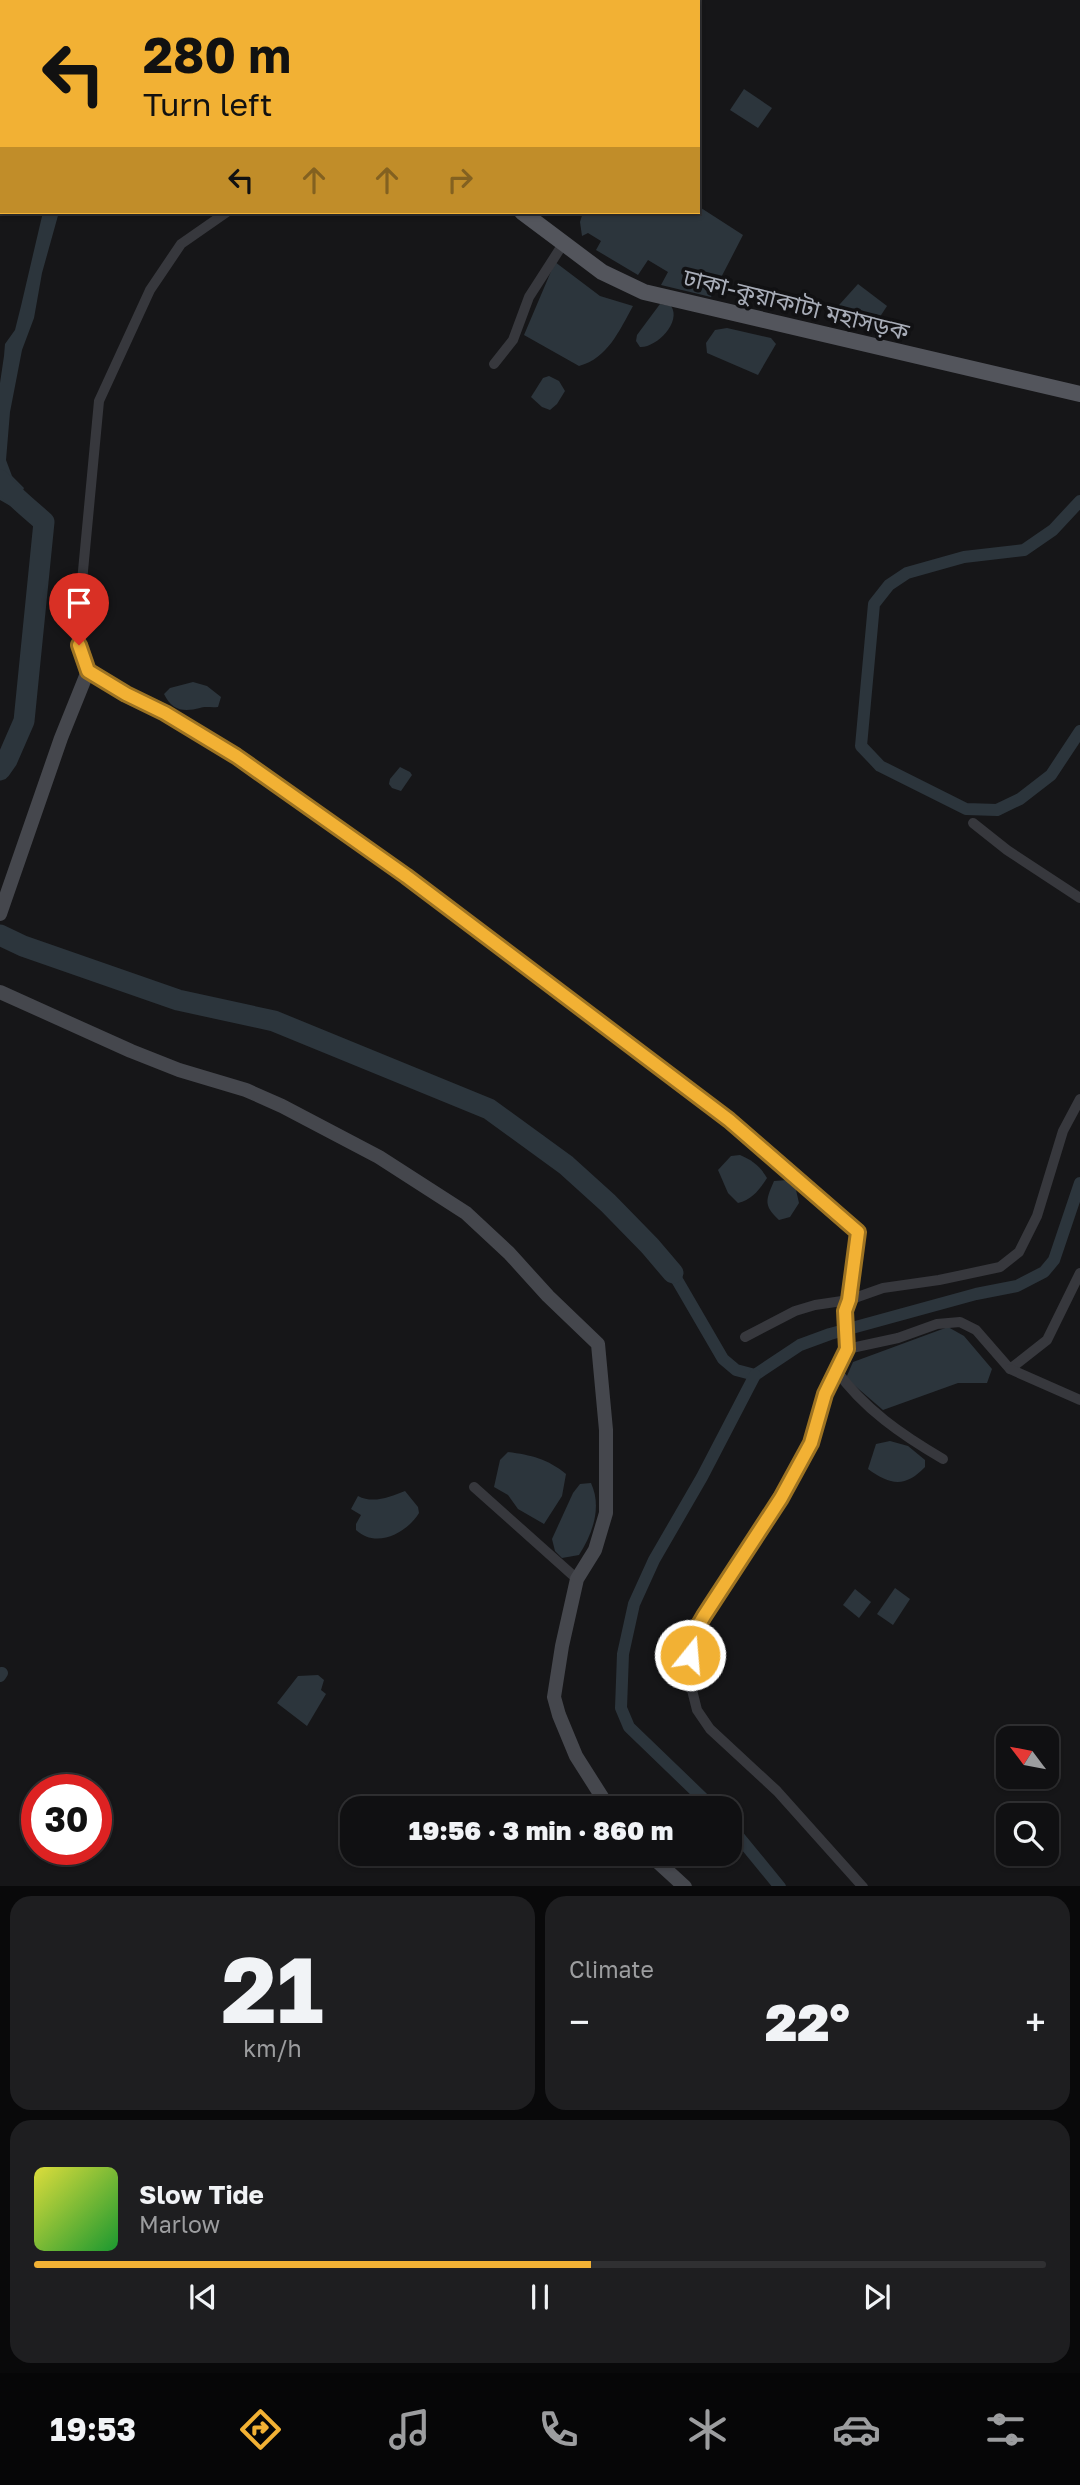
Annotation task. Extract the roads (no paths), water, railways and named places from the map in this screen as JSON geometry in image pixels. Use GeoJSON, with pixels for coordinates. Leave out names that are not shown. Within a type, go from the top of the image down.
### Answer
{"type":"FeatureCollection","features":[{"type":"Feature","properties":{"kind":"main road","name":"ঢাকা-কুয়াকাটা মহাসড়ক"},"geometry":{"type":"LineString","coordinates":[[525,214],[602,272],[644,292],[1080,394]]}},
{"type":"Feature","properties":{"kind":"street"},"geometry":{"type":"LineString","coordinates":[[225,214],[181,244],[150,290],[99,401],[78,624],[79,645],[88,671],[177,720],[293,795],[344,835],[406,876],[729,1120],[858,1232],[849,1300],[845,1311],[847,1349],[825,1394],[811,1443],[781,1498],[693,1635],[690,1655],[691,1686],[697,1710],[710,1729],[776,1791],[863,1886]]}},
{"type":"Feature","properties":{"kind":"street"},"geometry":{"type":"LineString","coordinates":[[494,364],[513,340],[529,297],[563,244]]}},
{"type":"Feature","properties":{"kind":"street"},"geometry":{"type":"LineString","coordinates":[[3,909],[61,738],[88,671]]}},
{"type":"Feature","properties":{"kind":"street"},"geometry":{"type":"LineString","coordinates":[[972,823],[1007,850],[1080,898]]}},
{"type":"Feature","properties":{"kind":"street"},"geometry":{"type":"LineString","coordinates":[[0,992],[131,1051],[179,1070],[246,1090],[379,1157],[466,1213],[509,1252],[548,1296],[598,1344],[606,1430],[606,1513],[595,1550],[577,1579],[554,1697],[576,1756],[601,1796]]}},
{"type":"Feature","properties":{"kind":"street"},"geometry":{"type":"LineString","coordinates":[[745,1337],[795,1311],[815,1305],[849,1300],[883,1288],[1000,1267],[1019,1252],[1037,1216],[1063,1131],[1080,1099]]}},
{"type":"Feature","properties":{"kind":"street"},"geometry":{"type":"LineString","coordinates":[[1010,1368],[1047,1340],[1080,1273]]}},
{"type":"Feature","properties":{"kind":"street"},"geometry":{"type":"LineString","coordinates":[[847,1349],[898,1339],[937,1324],[960,1322],[976,1330],[1010,1368],[1080,1400]]}},
{"type":"Feature","properties":{"kind":"street"},"geometry":{"type":"LineString","coordinates":[[836,1370],[849,1389],[881,1417],[904,1436],[943,1459]]}},
{"type":"Feature","properties":{"kind":"street"},"geometry":{"type":"LineString","coordinates":[[474,1487],[577,1579]]}},
{"type":"Feature","properties":{"kind":"street"},"geometry":{"type":"LineString","coordinates":[[663,1866],[685,1886]]}},
{"type":"Feature","properties":{"kind":"waterway"},"geometry":{"type":"LineString","coordinates":[[0,480],[44,522],[24,721],[0,770]]}},
{"type":"Feature","properties":{"kind":"waterway"},"geometry":{"type":"LineString","coordinates":[[1080,501],[1053,530],[1024,550],[964,557],[907,573],[889,585],[874,604],[861,746],[880,766],[966,809],[997,810],[1020,799],[1051,775],[1080,731]]}},
{"type":"Feature","properties":{"kind":"waterway"},"geometry":{"type":"LineString","coordinates":[[0,935],[23,946],[178,1000],[274,1021],[489,1109],[566,1165],[608,1203],[673,1273]]}},
{"type":"Feature","properties":{"kind":"waterway"},"geometry":{"type":"LineString","coordinates":[[673,1273],[723,1359],[736,1370],[755,1375],[800,1345],[830,1334],[976,1294],[1017,1286],[1044,1272],[1054,1260],[1080,1183]]}},
{"type":"Feature","properties":{"kind":"waterway"},"geometry":{"type":"LineString","coordinates":[[701,1796],[629,1727],[621,1708],[623,1654],[634,1604],[654,1560],[702,1477],[755,1375]]}},
{"type":"Feature","properties":{"kind":"waterway"},"geometry":{"type":"LineString","coordinates":[[742,1841],[779,1886]]}}]}
